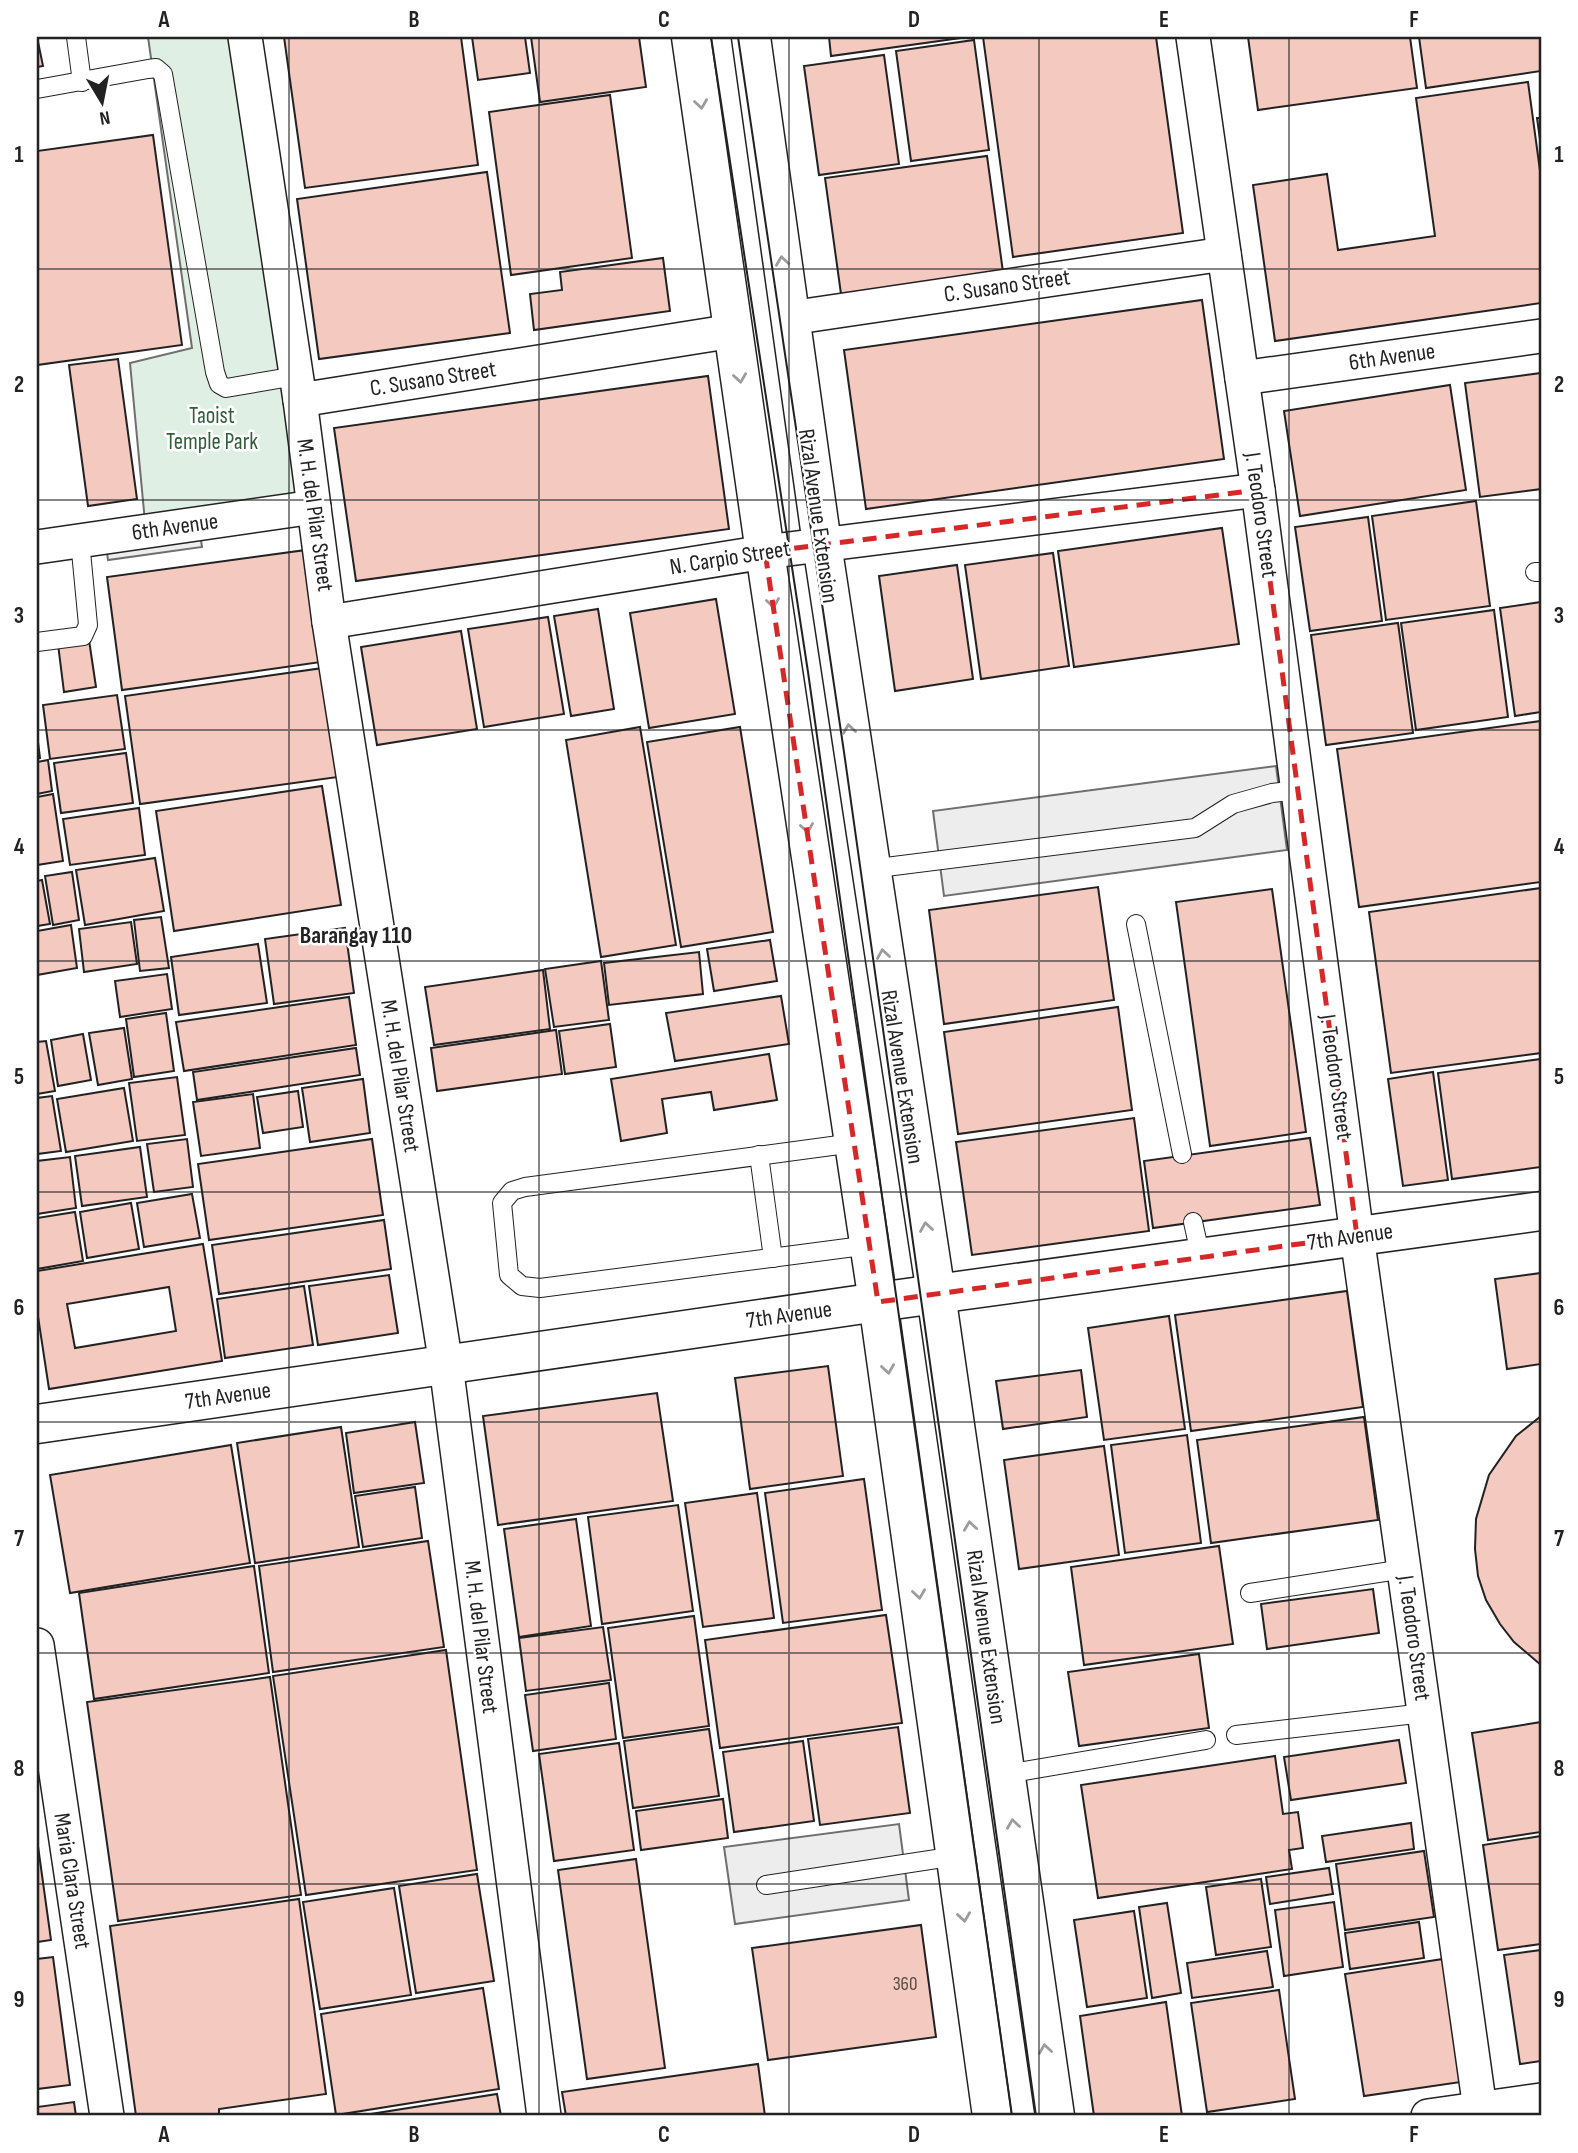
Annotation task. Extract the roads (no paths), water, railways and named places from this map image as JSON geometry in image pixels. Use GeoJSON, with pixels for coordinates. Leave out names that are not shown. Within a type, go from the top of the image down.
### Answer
{"type":"FeatureCollection","features":[{"type":"Feature","properties":{"kind":"main road"},"geometry":{"type":"LineString","coordinates":[[691,37],[765,552],[870,1245],[992,2116]]}},
{"type":"Feature","properties":{"kind":"main road","name":"Rizal Avenue Extension"},"geometry":{"type":"LineString","coordinates":[[751,37],[822,544],[936,1294],[1055,2116]]}},
{"type":"Feature","properties":{"kind":"main road","name":"7th Avenue"},"geometry":{"type":"LineString","coordinates":[[37,1424],[878,1302],[1541,1211]]}},
{"type":"Feature","properties":{"kind":"street","name":"M. H. del Pilar Street"},"geometry":{"type":"LineString","coordinates":[[246,37],[298,388],[329,622],[446,1365],[544,2116]]}},
{"type":"Feature","properties":{"kind":"street","name":"J. Teodoro Street"},"geometry":{"type":"LineString","coordinates":[[1193,37],[1258,490],[1357,1236],[1480,2113]]}},
{"type":"Feature","properties":{"kind":"street","name":"C. Susano Street"},"geometry":{"type":"LineString","coordinates":[[790,318],[1224,254]]}},
{"type":"Feature","properties":{"kind":"street","name":"C. Susano Street"},"geometry":{"type":"LineString","coordinates":[[298,388],[733,331]]}},
{"type":"Feature","properties":{"kind":"street","name":"6th Avenue"},"geometry":{"type":"LineString","coordinates":[[1242,378],[1541,335]]}},
{"type":"Feature","properties":{"kind":"street","name":"N. Carpio Street"},"geometry":{"type":"LineString","coordinates":[[329,622],[765,552],[1258,490]]}},
{"type":"Feature","properties":{"kind":"street","name":"6th Avenue"},"geometry":{"type":"LineString","coordinates":[[37,547],[314,508]]}},
{"type":"Feature","properties":{"kind":"street","name":"Maria Clara Street"},"geometry":{"type":"LineString","coordinates":[[37,1645],[107,2116]]}},
{"type":"Feature","properties":{"kind":"street"},"geometry":{"type":"LineString","coordinates":[[1428,2116],[1480,2113],[1541,2100]]}},
{"type":"Feature","properties":{"kind":"lane"},"geometry":{"type":"LineString","coordinates":[[76,37],[82,82]]}},
{"type":"Feature","properties":{"kind":"lane"},"geometry":{"type":"LineString","coordinates":[[37,89],[156,68],[163,74],[219,384],[226,388],[298,388]]}},
{"type":"Feature","properties":{"kind":"lane"},"geometry":{"type":"LineString","coordinates":[[37,642],[83,636],[88,625],[80,541]]}},
{"type":"Feature","properties":{"kind":"lane"},"geometry":{"type":"LineString","coordinates":[[870,869],[1195,828],[1233,804],[1272,793],[1298,790]]}},
{"type":"Feature","properties":{"kind":"lane"},"geometry":{"type":"LineString","coordinates":[[1136,924],[1182,1154]]}},
{"type":"Feature","properties":{"kind":"lane"},"geometry":{"type":"LineString","coordinates":[[854,1143],[525,1186],[512,1191],[502,1203],[509,1275],[522,1286],[540,1288],[870,1245]]}},
{"type":"Feature","properties":{"kind":"lane"},"geometry":{"type":"LineString","coordinates":[[759,1155],[773,1258]]}},
{"type":"Feature","properties":{"kind":"lane"},"geometry":{"type":"LineString","coordinates":[[1193,1222],[1201,1258]]}},
{"type":"Feature","properties":{"kind":"lane"},"geometry":{"type":"LineString","coordinates":[[1250,1593],[1404,1569]]}},
{"type":"Feature","properties":{"kind":"lane"},"geometry":{"type":"LineString","coordinates":[[1236,1735],[1424,1713]]}},
{"type":"Feature","properties":{"kind":"lane"},"geometry":{"type":"LineString","coordinates":[[1006,1774],[1206,1740]]}},
{"type":"Feature","properties":{"kind":"lane"},"geometry":{"type":"LineString","coordinates":[[766,1885],[956,1856]]}},
{"type":"Feature","properties":{"kind":"tram line"},"geometry":{"type":"LineString","coordinates":[[711,37],[808,672],[1012,2116]]}},
{"type":"Feature","properties":{"kind":"tram line"},"geometry":{"type":"LineString","coordinates":[[738,37],[844,752],[1036,2116]]}},
{"type":"Feature","properties":{"kind":"district","name":"Barangay 110"},"geometry":{"type":"Point","coordinates":[356,935]}},
{"type":"Feature","properties":{"kind":"park label","name":"Taoist Temple Park"},"geometry":{"type":"Point","coordinates":[212,429]}}]}
